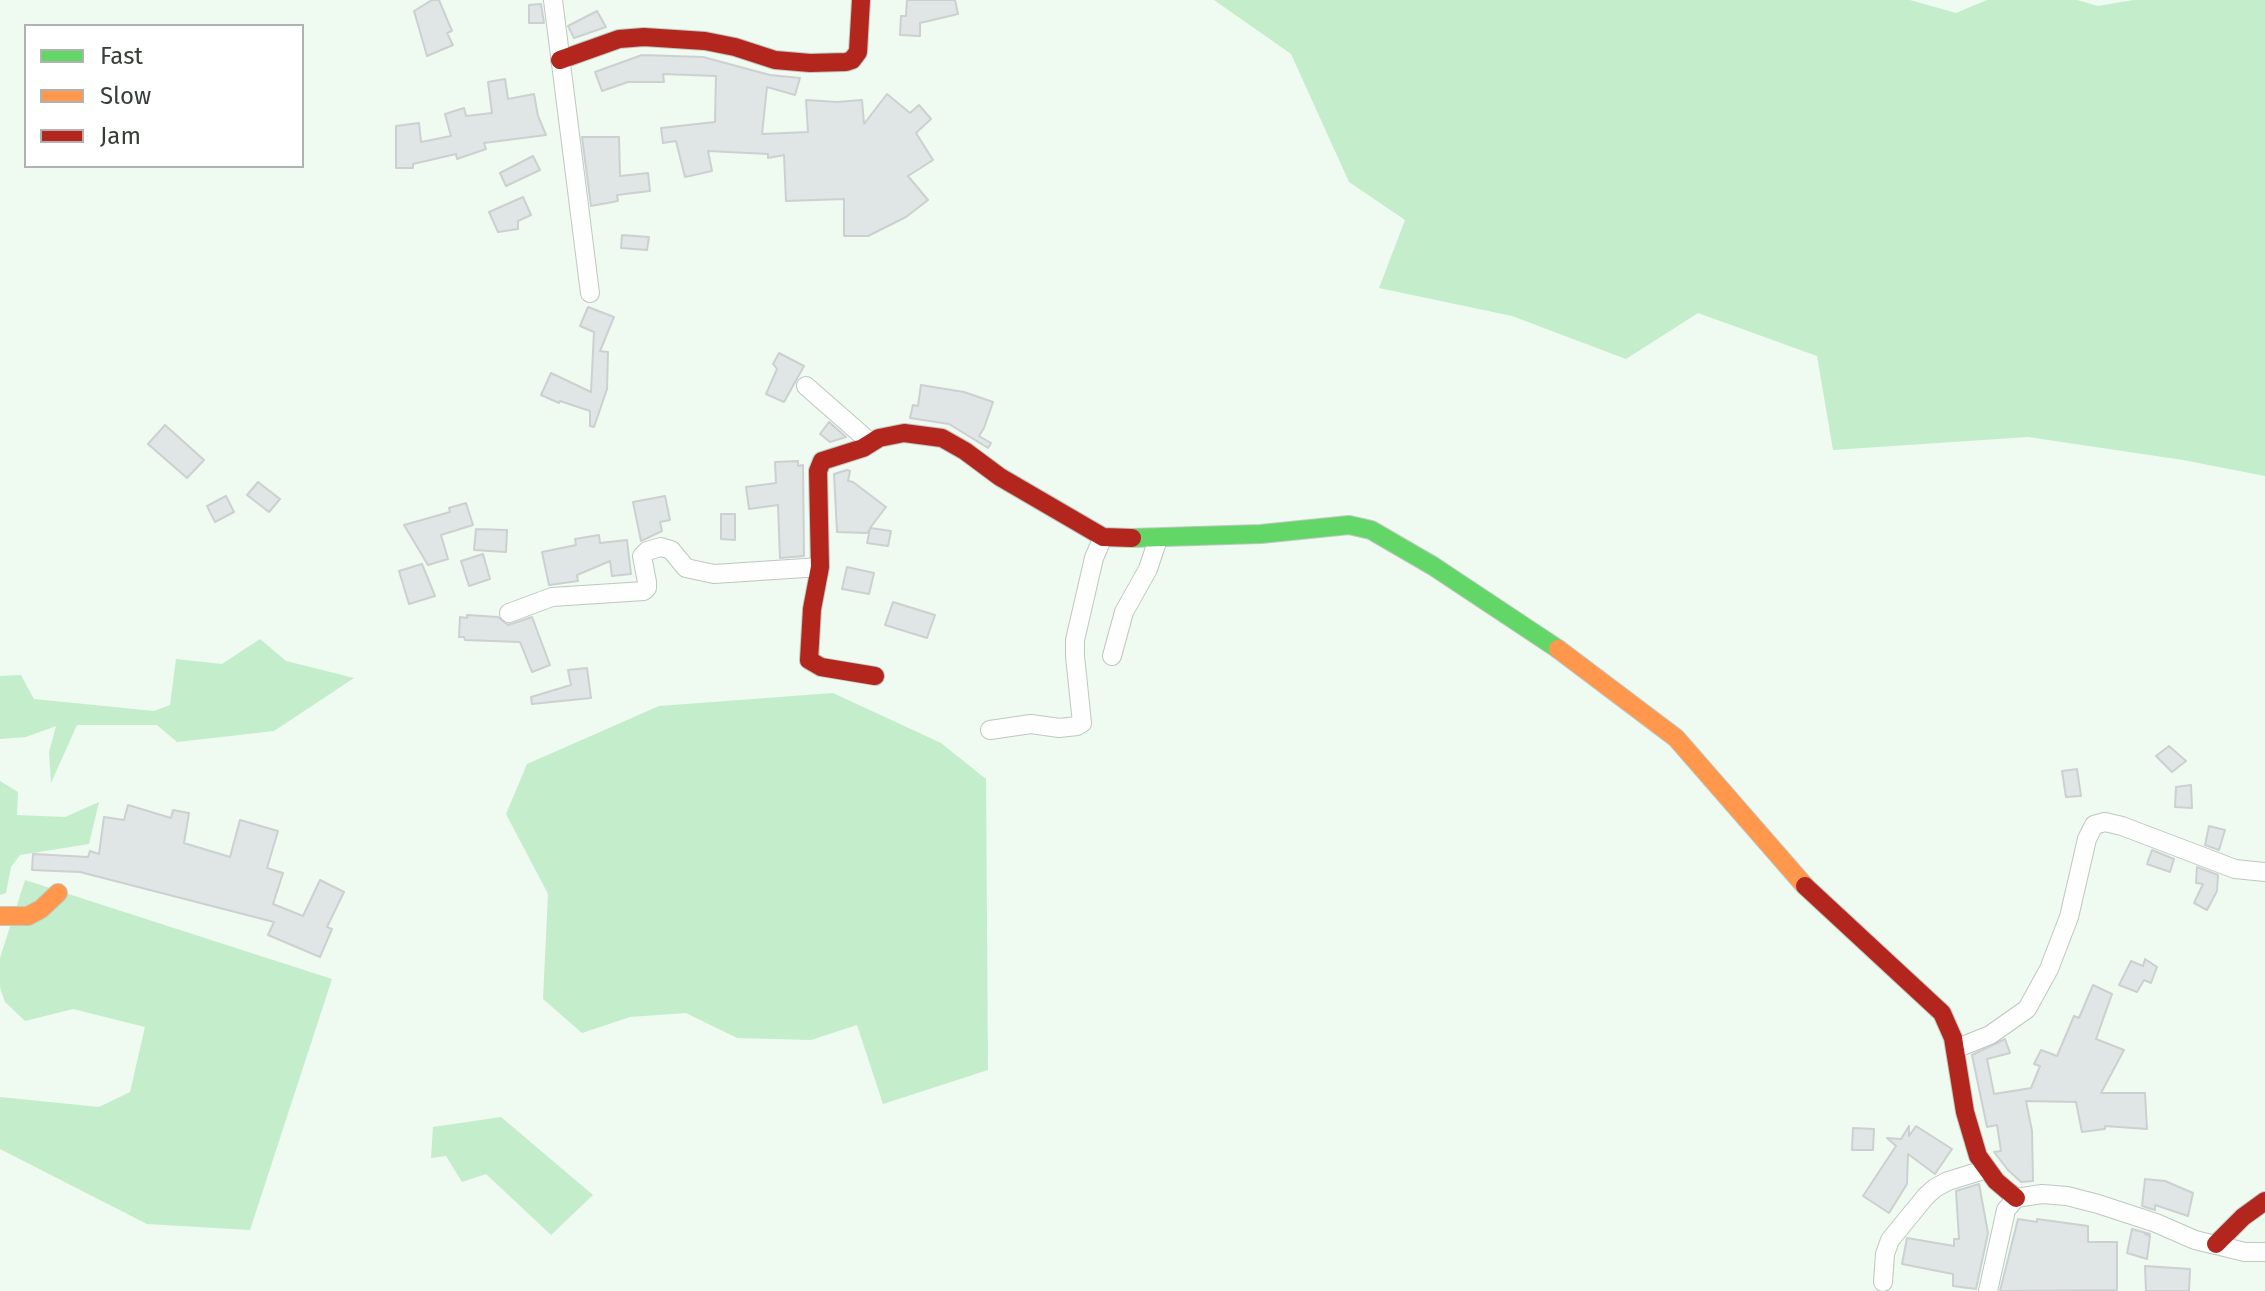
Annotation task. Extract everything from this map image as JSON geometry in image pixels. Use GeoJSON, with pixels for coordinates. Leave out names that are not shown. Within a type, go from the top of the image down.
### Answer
{"type":"FeatureCollection","features":[{"type":"Feature","properties":{"kind":"street"},"geometry":{"type":"LineString","coordinates":[[553,0],[590,293]]}},
{"type":"Feature","properties":{"kind":"street"},"geometry":{"type":"LineString","coordinates":[[560,60],[619,39],[644,37],[705,41],[775,60],[846,62],[858,52],[861,0]]}},
{"type":"Feature","properties":{"kind":"street"},"geometry":{"type":"LineString","coordinates":[[806,386],[871,443]]}},
{"type":"Feature","properties":{"kind":"street"},"geometry":{"type":"LineString","coordinates":[[875,676],[821,667],[809,660],[812,609],[820,567],[818,471],[822,461],[863,448],[879,438],[904,433],[942,438],[1000,477],[1103,537],[1158,539],[1261,534],[1349,525],[1371,530],[1433,566],[1577,661],[1676,738],[1821,904],[1942,1013],[1953,1038],[1965,1112],[1978,1156],[2016,1198]]}},
{"type":"Feature","properties":{"kind":"street"},"geometry":{"type":"LineString","coordinates":[[990,730],[1031,724],[1059,728],[1082,723],[1075,640],[1094,558],[1103,537]]}},
{"type":"Feature","properties":{"kind":"street"},"geometry":{"type":"LineString","coordinates":[[1112,656],[1124,612],[1148,569],[1158,539]]}},
{"type":"Feature","properties":{"kind":"street"},"geometry":{"type":"LineString","coordinates":[[509,613],[552,597],[644,591],[647,582],[642,556],[661,547],[671,550],[686,568],[714,574],[820,567]]}},
{"type":"Feature","properties":{"kind":"street"},"geometry":{"type":"LineString","coordinates":[[1955,1049],[1990,1035],[2027,1009],[2054,956],[2069,917],[2087,839],[2094,825],[2105,822],[2122,826],[2235,869],[2265,872]]}},
{"type":"Feature","properties":{"kind":"street"},"geometry":{"type":"LineString","coordinates":[[0,916],[28,916],[58,893]]}},
{"type":"Feature","properties":{"kind":"street"},"geometry":{"type":"LineString","coordinates":[[1883,1282],[1885,1254],[1890,1240],[1926,1196],[1948,1181],[1987,1169]]}},
{"type":"Feature","properties":{"kind":"street"},"geometry":{"type":"LineString","coordinates":[[1988,1291],[2006,1210],[2016,1198],[2042,1194],[2067,1196],[2098,1204],[2195,1240],[2245,1252],[2265,1252]]}},
{"type":"Feature","properties":{"kind":"street"},"geometry":{"type":"LineString","coordinates":[[2216,1244],[2243,1217],[2265,1201]]}},
{"type":"Feature","properties":{"kind":"green space"},"geometry":{"type":"Polygon","coordinates":[[[1214,0],[1910,0],[1956,13],[1987,0],[2077,0],[2098,6],[2133,0],[2265,0],[2265,476],[2183,460],[2028,437],[1833,450],[1817,356],[1698,313],[1626,359],[1512,316],[1379,288],[1405,220],[1349,182],[1291,54],[1214,0]]]}},
{"type":"Feature","properties":{"kind":"green space"},"geometry":{"type":"Polygon","coordinates":[[[260,639],[286,661],[354,678],[274,731],[177,742],[157,725],[77,725],[51,783],[49,752],[56,726],[26,737],[0,739],[0,676],[21,675],[34,699],[154,711],[170,705],[176,659],[222,664],[260,639]]]}},
{"type":"Feature","properties":{"kind":"green space"},"geometry":{"type":"Polygon","coordinates":[[[833,693],[941,743],[986,779],[988,1070],[883,1104],[857,1025],[811,1040],[737,1038],[686,1013],[630,1017],[582,1033],[543,999],[548,894],[506,814],[527,764],[659,706],[833,693]]]}},
{"type":"Feature","properties":{"kind":"green space"},"geometry":{"type":"Polygon","coordinates":[[[0,781],[18,792],[17,815],[65,817],[99,802],[89,844],[20,855],[11,867],[6,893],[0,895],[0,781]]]}},
{"type":"Feature","properties":{"kind":"green space"},"geometry":{"type":"Polygon","coordinates":[[[25,880],[332,979],[250,1230],[147,1224],[0,1149],[0,1097],[99,1107],[130,1092],[145,1027],[73,1009],[25,1021],[5,1002],[0,987],[0,958],[25,880]]]}},
{"type":"Feature","properties":{"kind":"green space"},"geometry":{"type":"Polygon","coordinates":[[[501,1117],[593,1195],[551,1235],[486,1174],[462,1182],[446,1156],[431,1158],[433,1127],[501,1117]]]}},
{"type":"Feature","properties":{"kind":"building"},"geometry":{"type":"Polygon","coordinates":[[[432,0],[439,0],[452,31],[447,33],[453,45],[427,56],[414,11],[432,0]]]}},
{"type":"Feature","properties":{"kind":"building"},"geometry":{"type":"Polygon","coordinates":[[[907,0],[955,0],[958,14],[920,23],[920,36],[900,35],[901,16],[906,16],[907,0]]]}},
{"type":"Feature","properties":{"kind":"building"},"geometry":{"type":"Polygon","coordinates":[[[541,4],[544,23],[529,23],[529,5],[541,4]]]}},
{"type":"Feature","properties":{"kind":"building"},"geometry":{"type":"Polygon","coordinates":[[[597,11],[606,27],[574,38],[568,26],[597,11]]]}},
{"type":"Feature","properties":{"kind":"building"},"geometry":{"type":"Polygon","coordinates":[[[642,55],[703,57],[770,75],[800,78],[795,95],[767,87],[762,134],[808,132],[806,100],[862,100],[864,124],[887,94],[910,113],[919,105],[931,119],[916,133],[933,160],[908,176],[928,200],[906,217],[868,236],[844,236],[844,199],[786,201],[784,155],[768,158],[768,154],[708,151],[712,171],[685,177],[676,141],[663,143],[661,128],[715,122],[716,76],[663,74],[664,82],[628,82],[602,91],[595,72],[642,55]]]}},
{"type":"Feature","properties":{"kind":"building"},"geometry":{"type":"Polygon","coordinates":[[[505,79],[508,99],[534,94],[546,135],[484,143],[486,149],[457,159],[456,154],[413,164],[413,168],[396,168],[396,126],[419,123],[421,142],[451,136],[445,114],[464,108],[466,116],[492,113],[488,82],[505,79]]]}},
{"type":"Feature","properties":{"kind":"building"},"geometry":{"type":"Polygon","coordinates":[[[582,137],[619,137],[620,176],[648,173],[650,191],[617,195],[618,201],[591,206],[582,137]]]}},
{"type":"Feature","properties":{"kind":"building"},"geometry":{"type":"Polygon","coordinates":[[[533,156],[540,170],[506,186],[500,173],[533,156]]]}},
{"type":"Feature","properties":{"kind":"building"},"geometry":{"type":"Polygon","coordinates":[[[523,197],[531,215],[518,221],[518,229],[498,232],[489,212],[523,197]]]}},
{"type":"Feature","properties":{"kind":"building"},"geometry":{"type":"Polygon","coordinates":[[[622,235],[649,237],[647,250],[621,248],[622,235]]]}},
{"type":"Feature","properties":{"kind":"building"},"geometry":{"type":"Polygon","coordinates":[[[588,307],[614,317],[600,351],[608,352],[607,389],[594,427],[590,426],[590,411],[541,395],[551,373],[591,392],[594,332],[580,326],[588,307]]]}},
{"type":"Feature","properties":{"kind":"building"},"geometry":{"type":"Polygon","coordinates":[[[779,353],[804,366],[784,402],[766,394],[777,369],[773,364],[779,353]]]}},
{"type":"Feature","properties":{"kind":"building"},"geometry":{"type":"Polygon","coordinates":[[[921,385],[964,392],[993,402],[979,436],[991,443],[988,448],[949,424],[910,418],[913,405],[918,406],[921,385]]]}},
{"type":"Feature","properties":{"kind":"building"},"geometry":{"type":"Polygon","coordinates":[[[829,422],[846,437],[830,442],[820,434],[829,422]]]}},
{"type":"Feature","properties":{"kind":"building"},"geometry":{"type":"Polygon","coordinates":[[[165,425],[204,460],[187,478],[148,444],[165,425]]]}},
{"type":"Feature","properties":{"kind":"building"},"geometry":{"type":"Polygon","coordinates":[[[798,461],[798,466],[803,465],[804,556],[780,558],[778,505],[749,509],[746,487],[776,483],[775,462],[798,461]]]}},
{"type":"Feature","properties":{"kind":"building"},"geometry":{"type":"Polygon","coordinates":[[[850,471],[848,481],[886,507],[870,528],[891,531],[888,546],[867,543],[870,529],[867,533],[837,532],[834,474],[850,471]]]}},
{"type":"Feature","properties":{"kind":"building"},"geometry":{"type":"Polygon","coordinates":[[[258,482],[280,499],[269,512],[247,495],[258,482]]]}},
{"type":"Feature","properties":{"kind":"building"},"geometry":{"type":"Polygon","coordinates":[[[226,496],[234,512],[215,522],[207,506],[226,496]]]}},
{"type":"Feature","properties":{"kind":"building"},"geometry":{"type":"Polygon","coordinates":[[[665,496],[670,520],[660,522],[662,531],[641,541],[633,502],[665,496]]]}},
{"type":"Feature","properties":{"kind":"building"},"geometry":{"type":"Polygon","coordinates":[[[466,503],[473,525],[441,535],[448,559],[428,565],[404,525],[450,512],[449,508],[466,503]]]}},
{"type":"Feature","properties":{"kind":"building"},"geometry":{"type":"Polygon","coordinates":[[[721,514],[735,514],[735,540],[721,539],[721,514]]]}},
{"type":"Feature","properties":{"kind":"building"},"geometry":{"type":"Polygon","coordinates":[[[476,529],[507,530],[506,552],[474,550],[476,529]]]}},
{"type":"Feature","properties":{"kind":"building"},"geometry":{"type":"Polygon","coordinates":[[[599,535],[600,543],[627,540],[631,574],[612,576],[610,561],[577,575],[578,581],[549,585],[542,552],[576,545],[575,539],[599,535]]]}},
{"type":"Feature","properties":{"kind":"building"},"geometry":{"type":"Polygon","coordinates":[[[483,554],[490,579],[469,586],[461,561],[483,554]]]}},
{"type":"Feature","properties":{"kind":"building"},"geometry":{"type":"Polygon","coordinates":[[[422,564],[435,596],[409,604],[399,571],[422,564]]]}},
{"type":"Feature","properties":{"kind":"building"},"geometry":{"type":"Polygon","coordinates":[[[847,567],[874,573],[869,594],[842,589],[847,567]]]}},
{"type":"Feature","properties":{"kind":"building"},"geometry":{"type":"Polygon","coordinates":[[[893,602],[935,615],[927,638],[885,625],[893,602]]]}},
{"type":"Feature","properties":{"kind":"building"},"geometry":{"type":"Polygon","coordinates":[[[467,615],[498,617],[508,625],[532,617],[550,665],[532,672],[520,642],[465,640],[459,637],[460,617],[467,618],[467,615]]]}},
{"type":"Feature","properties":{"kind":"building"},"geometry":{"type":"Polygon","coordinates":[[[587,668],[591,698],[532,704],[531,697],[571,685],[568,670],[587,668]]]}},
{"type":"Feature","properties":{"kind":"building"},"geometry":{"type":"Polygon","coordinates":[[[2169,746],[2186,761],[2172,772],[2156,756],[2169,746]]]}},
{"type":"Feature","properties":{"kind":"building"},"geometry":{"type":"Polygon","coordinates":[[[2077,769],[2081,796],[2066,797],[2062,771],[2077,769]]]}},
{"type":"Feature","properties":{"kind":"building"},"geometry":{"type":"Polygon","coordinates":[[[2191,785],[2192,808],[2175,807],[2176,787],[2191,785]]]}},
{"type":"Feature","properties":{"kind":"building"},"geometry":{"type":"Polygon","coordinates":[[[128,805],[171,818],[173,810],[189,813],[184,843],[230,857],[240,820],[278,831],[267,868],[283,873],[273,904],[303,916],[320,880],[344,892],[327,927],[332,929],[320,957],[268,935],[274,922],[80,872],[32,870],[33,854],[88,857],[90,851],[99,854],[104,817],[124,820],[128,805]]]}},
{"type":"Feature","properties":{"kind":"building"},"geometry":{"type":"Polygon","coordinates":[[[2209,826],[2225,830],[2219,850],[2205,845],[2209,826]]]}},
{"type":"Feature","properties":{"kind":"building"},"geometry":{"type":"Polygon","coordinates":[[[2152,850],[2174,859],[2170,872],[2147,864],[2152,850]]]}},
{"type":"Feature","properties":{"kind":"building"},"geometry":{"type":"Polygon","coordinates":[[[2197,867],[2218,875],[2217,891],[2207,910],[2194,903],[2203,884],[2196,883],[2197,867]]]}},
{"type":"Feature","properties":{"kind":"building"},"geometry":{"type":"Polygon","coordinates":[[[2145,959],[2157,967],[2151,983],[2144,980],[2137,992],[2119,985],[2131,961],[2143,966],[2145,959]]]}},
{"type":"Feature","properties":{"kind":"building"},"geometry":{"type":"Polygon","coordinates":[[[2093,985],[2112,994],[2096,1039],[2124,1050],[2101,1093],[2145,1093],[2147,1129],[2105,1126],[2105,1129],[2082,1132],[2076,1102],[2026,1101],[2032,1131],[2033,1181],[2021,1182],[1994,1152],[2001,1151],[1997,1125],[1987,1127],[1972,1055],[2005,1039],[2010,1053],[1987,1059],[1994,1094],[2031,1088],[2040,1066],[2034,1064],[2041,1050],[2057,1056],[2074,1016],[2079,1018],[2093,985]]]}},
{"type":"Feature","properties":{"kind":"building"},"geometry":{"type":"Polygon","coordinates":[[[1909,1126],[1909,1136],[1916,1126],[1952,1149],[1935,1174],[1908,1154],[1907,1184],[1889,1213],[1863,1196],[1896,1146],[1887,1138],[1901,1139],[1909,1126]]]}},
{"type":"Feature","properties":{"kind":"building"},"geometry":{"type":"Polygon","coordinates":[[[1853,1128],[1874,1129],[1873,1150],[1852,1150],[1853,1128]]]}},
{"type":"Feature","properties":{"kind":"building"},"geometry":{"type":"Polygon","coordinates":[[[2145,1179],[2165,1181],[2193,1193],[2188,1216],[2155,1205],[2155,1210],[2142,1206],[2145,1179]]]}},
{"type":"Feature","properties":{"kind":"building"},"geometry":{"type":"Polygon","coordinates":[[[1979,1184],[1988,1233],[1976,1289],[1953,1286],[1953,1274],[1902,1264],[1907,1238],[1954,1246],[1954,1239],[1959,1239],[1956,1191],[1979,1184]]]}},
{"type":"Feature","properties":{"kind":"building"},"geometry":{"type":"Polygon","coordinates":[[[2018,1219],[2088,1226],[2088,1242],[2117,1242],[2117,1290],[2000,1291],[2018,1219]]]}},
{"type":"Feature","properties":{"kind":"building"},"geometry":{"type":"Polygon","coordinates":[[[2132,1229],[2150,1234],[2145,1234],[2150,1236],[2147,1259],[2127,1253],[2132,1229]]]}},
{"type":"Feature","properties":{"kind":"building"},"geometry":{"type":"Polygon","coordinates":[[[2145,1266],[2190,1269],[2189,1291],[2146,1291],[2145,1266]]]}},
{"type":"Feature","properties":{"kind":"traffic: fast"},"geometry":{"type":"LineString","coordinates":[[1132,538],[1261,534],[1349,525],[1371,530],[1433,566],[1558,649]]}},
{"type":"Feature","properties":{"kind":"traffic: slow"},"geometry":{"type":"LineString","coordinates":[[1558,649],[1676,738],[1805,886]]}},
{"type":"Feature","properties":{"kind":"traffic: slow"},"geometry":{"type":"LineString","coordinates":[[0,916],[28,916],[58,893]]}},
{"type":"Feature","properties":{"kind":"traffic: jam"},"geometry":{"type":"LineString","coordinates":[[560,60],[619,39],[644,37],[705,41],[775,60],[846,62],[858,52],[861,0]]}},
{"type":"Feature","properties":{"kind":"traffic: jam"},"geometry":{"type":"LineString","coordinates":[[875,676],[821,667],[809,660],[812,609],[820,567],[818,471],[822,461],[863,448],[879,438],[904,433],[942,438],[1000,477],[1103,537],[1132,538]]}},
{"type":"Feature","properties":{"kind":"traffic: jam"},"geometry":{"type":"LineString","coordinates":[[1805,886],[1942,1013],[1953,1038],[1965,1112],[1978,1156],[1996,1181],[2016,1198]]}},
{"type":"Feature","properties":{"kind":"traffic: jam"},"geometry":{"type":"LineString","coordinates":[[2216,1244],[2243,1217],[2265,1201]]}}]}
